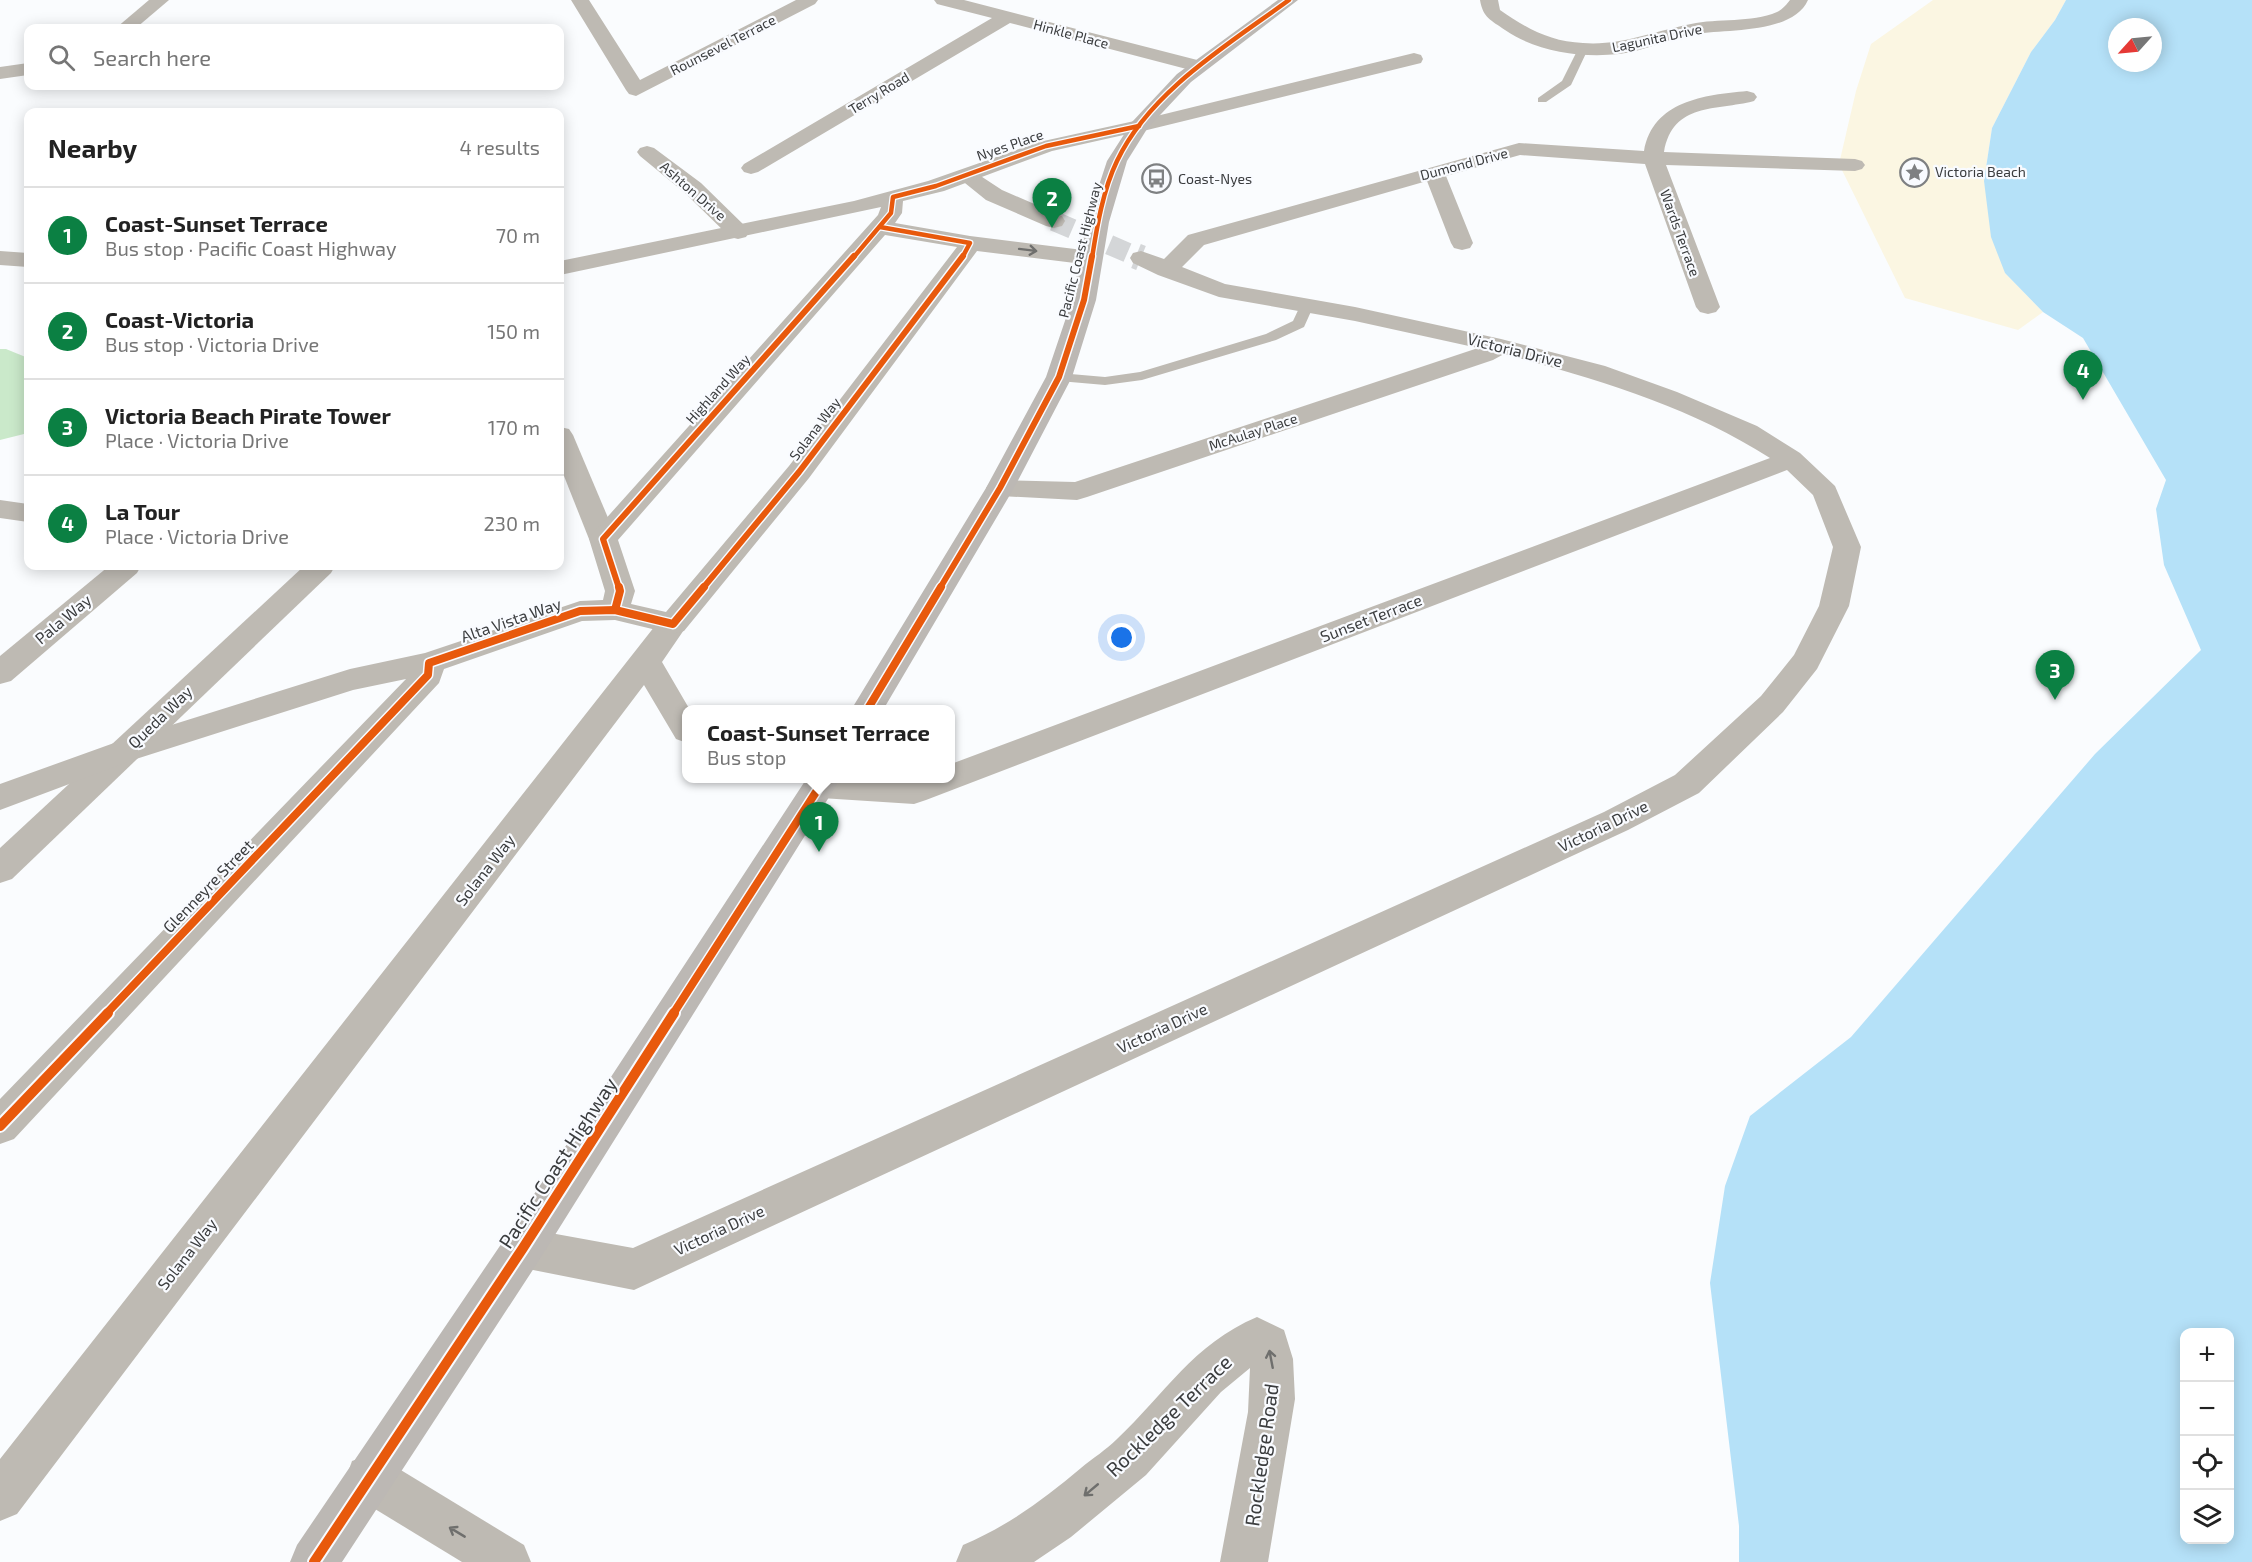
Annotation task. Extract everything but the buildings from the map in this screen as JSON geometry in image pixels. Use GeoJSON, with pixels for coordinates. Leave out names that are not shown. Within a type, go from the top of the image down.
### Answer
{"type":"FeatureCollection","features":[{"type":"Feature","properties":{"kind":"highway","name":"Pacific Coast Highway"},"geometry":{"type":"LineString","coordinates":[[870,705],[1000,488],[1059,377],[1084,300],[1107,190],[1117,161],[1139,126],[1198,66],[1289,0]]}},
{"type":"Feature","properties":{"kind":"highway","name":"Pacific Coast Highway"},"geometry":{"type":"LineString","coordinates":[[314,1562],[523,1248],[822,783]]}},
{"type":"Feature","properties":{"kind":"street"},"geometry":{"type":"LineString","coordinates":[[130,24],[160,0]]}},
{"type":"Feature","properties":{"kind":"street","name":"Rounsevel Terrace"},"geometry":{"type":"LineString","coordinates":[[582,1],[636,90],[809,0]]}},
{"type":"Feature","properties":{"kind":"street","name":"Hinkle Place"},"geometry":{"type":"LineString","coordinates":[[943,0],[1010,13],[1198,66]]}},
{"type":"Feature","properties":{"kind":"street","name":"Lagunita Drive"},"geometry":{"type":"LineString","coordinates":[[1489,0],[1491,12],[1520,32],[1548,44],[1583,49],[1620,48],[1692,29],[1758,22],[1785,16],[1799,0]]}},
{"type":"Feature","properties":{"kind":"street","name":"Terry Road"},"geometry":{"type":"LineString","coordinates":[[751,168],[1010,13]]}},
{"type":"Feature","properties":{"kind":"street","name":"Nyes Place"},"geometry":{"type":"LineString","coordinates":[[564,267],[738,232],[893,197],[966,175],[1046,146],[1139,126],[1414,59]]}},
{"type":"Feature","properties":{"kind":"street"},"geometry":{"type":"LineString","coordinates":[[0,73],[24,70]]}},
{"type":"Feature","properties":{"kind":"street"},"geometry":{"type":"LineString","coordinates":[[1653,158],[1654,144],[1663,126],[1673,116],[1698,104],[1747,97]]}},
{"type":"Feature","properties":{"kind":"street","name":"Dumond Drive"},"geometry":{"type":"LineString","coordinates":[[1153,264],[1196,240],[1519,149],[1653,158],[1855,165]]}},
{"type":"Feature","properties":{"kind":"street","name":"Ashton Drive"},"geometry":{"type":"LineString","coordinates":[[647,152],[693,188],[738,232]]}},
{"type":"Feature","properties":{"kind":"street","name":"Wards Terrace"},"geometry":{"type":"LineString","coordinates":[[1653,158],[1707,308]]}},
{"type":"Feature","properties":{"kind":"street"},"geometry":{"type":"LineString","coordinates":[[1434,172],[1462,243]]}},
{"type":"Feature","properties":{"kind":"street"},"geometry":{"type":"LineString","coordinates":[[966,175],[994,195],[1054,221]]}},
{"type":"Feature","properties":{"kind":"street","name":"Highland Way"},"geometry":{"type":"LineString","coordinates":[[603,539],[880,227],[891,213],[893,197]]}},
{"type":"Feature","properties":{"kind":"street"},"geometry":{"type":"LineString","coordinates":[[880,227],[970,243],[1091,258]]}},
{"type":"Feature","properties":{"kind":"street","name":"Solana Way"},"geometry":{"type":"LineString","coordinates":[[0,1497],[646,662],[673,624],[799,472],[964,255],[970,243]]}},
{"type":"Feature","properties":{"kind":"street"},"geometry":{"type":"LineString","coordinates":[[0,258],[24,260]]}},
{"type":"Feature","properties":{"kind":"street","name":"Victoria Drive"},"geometry":{"type":"LineString","coordinates":[[523,1248],[634,1269],[1595,831],[1687,784],[1772,704],[1806,661],[1834,606],[1847,547],[1825,492],[1791,459],[1748,432],[1668,397],[1596,371],[1501,345],[1355,314],[1306,308],[1219,290],[1153,264]]}},
{"type":"Feature","properties":{"kind":"street","name":"McAulay Place"},"geometry":{"type":"LineString","coordinates":[[1000,488],[1077,491],[1484,356],[1501,345]]}},
{"type":"Feature","properties":{"kind":"street"},"geometry":{"type":"LineString","coordinates":[[564,452],[603,539],[620,591],[615,610]]}},
{"type":"Feature","properties":{"kind":"street","name":"Sunset Terrace"},"geometry":{"type":"LineString","coordinates":[[955,775],[1791,459]]}},
{"type":"Feature","properties":{"kind":"street"},"geometry":{"type":"LineString","coordinates":[[0,509],[24,512]]}},
{"type":"Feature","properties":{"kind":"street","name":"Pala Way"},"geometry":{"type":"LineString","coordinates":[[0,673],[122,570]]}},
{"type":"Feature","properties":{"kind":"street","name":"Queda Way"},"geometry":{"type":"LineString","coordinates":[[0,869],[317,570]]}},
{"type":"Feature","properties":{"kind":"street","name":"Alta Vista Way"},"geometry":{"type":"LineString","coordinates":[[0,797],[125,751],[350,680],[429,663],[580,610],[615,610],[673,624]]}},
{"type":"Feature","properties":{"kind":"street"},"geometry":{"type":"LineString","coordinates":[[646,662],[682,723]]}},
{"type":"Feature","properties":{"kind":"street","name":"Glenneyre Street"},"geometry":{"type":"LineString","coordinates":[[0,1126],[428,675],[429,663]]}},
{"type":"Feature","properties":{"kind":"street"},"geometry":{"type":"LineString","coordinates":[[833,783],[914,791],[934,783]]}},
{"type":"Feature","properties":{"kind":"street","name":"Rockledge Road"},"geometry":{"type":"LineString","coordinates":[[1238,1348],[1257,1339],[1268,1346],[1273,1360],[1274,1387],[1244,1562]]}},
{"type":"Feature","properties":{"kind":"street","name":"Rockledge Terrace"},"geometry":{"type":"LineString","coordinates":[[980,1562],[1001,1555],[1057,1519],[1134,1455],[1185,1395],[1238,1348]]}},
{"type":"Feature","properties":{"kind":"street"},"geometry":{"type":"LineString","coordinates":[[369,1478],[507,1562]]}},
{"type":"Feature","properties":{"kind":"lane"},"geometry":{"type":"LineString","coordinates":[[1542,100],[1567,83],[1583,49]]}},
{"type":"Feature","properties":{"kind":"lane"},"geometry":{"type":"LineString","coordinates":[[1059,377],[1105,381],[1142,376],[1271,337],[1299,324],[1306,308]]}},
{"type":"Feature","properties":{"kind":"green space"},"geometry":{"type":"Polygon","coordinates":[[[0,349],[6,349],[24,356],[24,434],[0,440],[0,349]]]}},
{"type":"Feature","properties":{"kind":"sand","name":"Victoria Beach"},"geometry":{"type":"Polygon","coordinates":[[[1933,0],[2066,0],[2055,20],[2031,52],[1992,128],[1984,181],[2005,273],[2043,312],[2018,330],[1905,298],[1839,164],[1856,91],[1871,44],[1933,0]]]}},
{"type":"Feature","properties":{"kind":"water"},"geometry":{"type":"Polygon","coordinates":[[[2066,0],[2252,0],[2252,1562],[1739,1562],[1739,1526],[1710,1283],[1725,1186],[1750,1116],[1851,1037],[2095,754],[2201,650],[2164,565],[2156,509],[2166,480],[2083,338],[2043,312],[2005,273],[1991,237],[1984,181],[1992,128],[2031,52],[2055,20],[2066,0]]]}},
{"type":"Feature","properties":{"kind":"tunnel"},"geometry":{"type":"LineString","coordinates":[[1054,221],[1140,258]]}},
{"type":"Feature","properties":{"kind":"tunnel"},"geometry":{"type":"LineString","coordinates":[[1136,256],[1141,258]]}},
{"type":"Feature","properties":{"kind":"cycle path"},"geometry":{"type":"LineString","coordinates":[[870,705],[1000,488],[1059,377],[1084,300],[1098,222],[1117,161],[1139,126],[1184,78],[1289,0]]}},
{"type":"Feature","properties":{"kind":"cycle path"},"geometry":{"type":"LineString","coordinates":[[615,610],[620,591],[603,539],[886,220],[891,213],[893,197],[936,186],[1046,146],[1139,126]]}},
{"type":"Feature","properties":{"kind":"cycle path"},"geometry":{"type":"LineString","coordinates":[[0,1126],[428,675],[429,663],[580,611],[615,610],[673,624],[799,472],[964,255],[970,243],[880,227]]}},
{"type":"Feature","properties":{"kind":"cycle path"},"geometry":{"type":"LineString","coordinates":[[314,1562],[523,1248],[822,783]]}},
{"type":"Feature","properties":{"kind":"place","name":"Victoria Beach"},"geometry":{"type":"Point","coordinates":[1914,172]}},
{"type":"Feature","properties":{"kind":"place","name":"Coast-Nyes"},"geometry":{"type":"Point","coordinates":[1157,179]}},
{"type":"Feature","properties":{"kind":"place","name":"Coast-Victoria"},"geometry":{"type":"Point","coordinates":[1052,228]}},
{"type":"Feature","properties":{"kind":"place","name":"La Tour"},"geometry":{"type":"Point","coordinates":[2083,400]}},
{"type":"Feature","properties":{"kind":"place","name":"Victoria Beach Pirate Tower"},"geometry":{"type":"Point","coordinates":[2055,700]}},
{"type":"Feature","properties":{"kind":"place","name":"Coast-Sunset Terrace"},"geometry":{"type":"Point","coordinates":[819,852]}}]}
